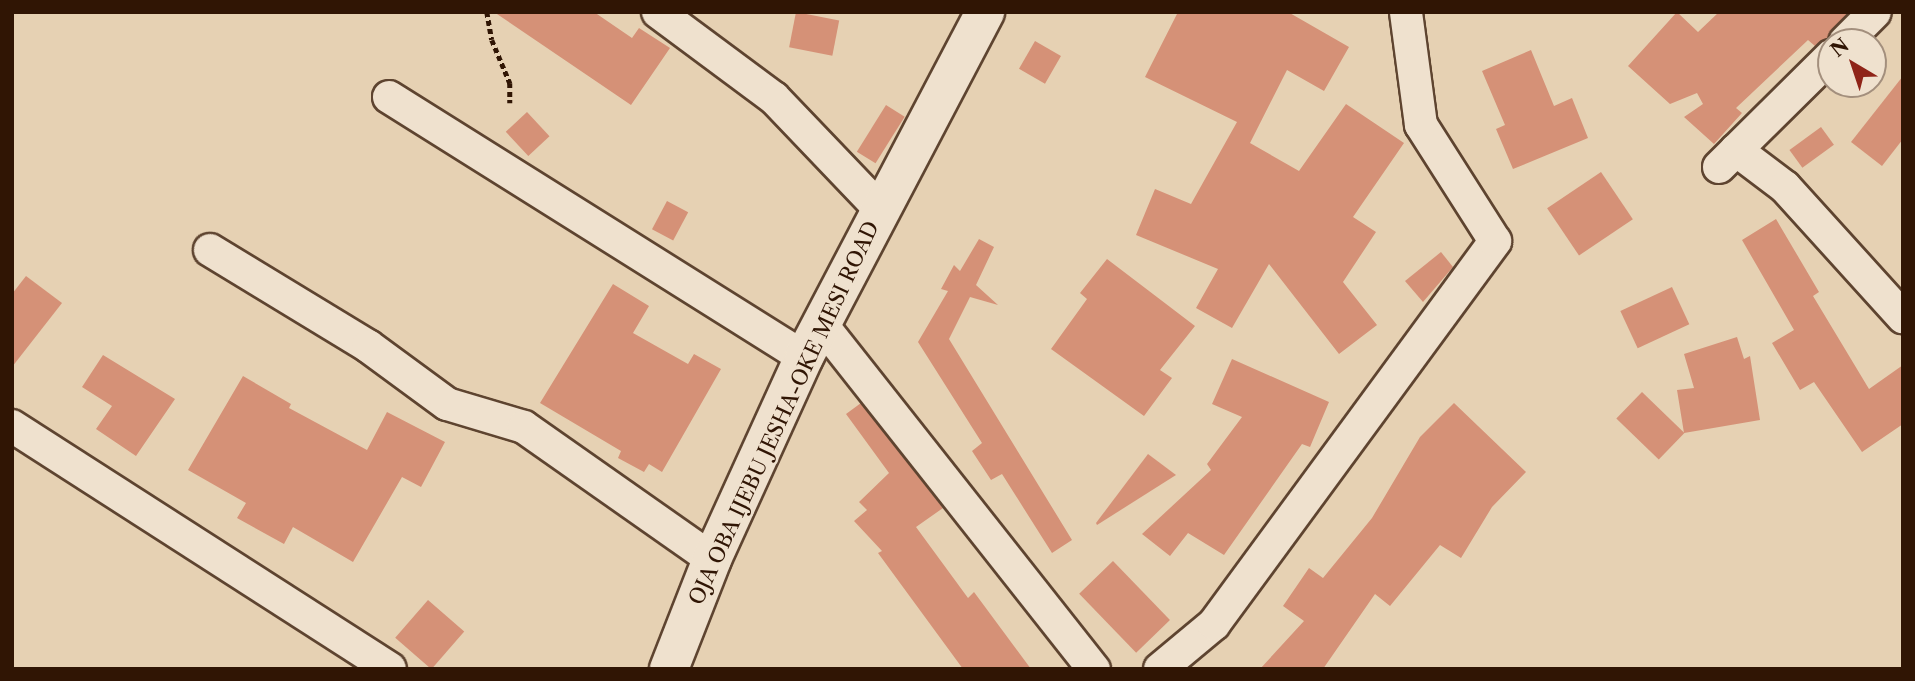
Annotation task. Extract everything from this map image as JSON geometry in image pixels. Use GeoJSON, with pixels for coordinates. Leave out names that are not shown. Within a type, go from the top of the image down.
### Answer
{"type":"FeatureCollection","features":[{"type":"Feature","properties":{"kind":"main road","name":"OJA OBA IJEBU JESHA-OKE MESI ROAD"},"geometry":{"type":"LineString","coordinates":[[669,669],[712,558],[813,341],[879,208],[985,12]]}},
{"type":"Feature","properties":{"kind":"street"},"geometry":{"type":"LineString","coordinates":[[658,12],[774,98],[879,208]]}},
{"type":"Feature","properties":{"kind":"street"},"geometry":{"type":"LineString","coordinates":[[1160,669],[1214,624],[1495,241],[1421,125],[1406,12]]}},
{"type":"Feature","properties":{"kind":"street"},"geometry":{"type":"LineString","coordinates":[[1859,28],[1875,12]]}},
{"type":"Feature","properties":{"kind":"street"},"geometry":{"type":"LineString","coordinates":[[1817,70],[1727,159],[1785,187],[1903,317]]}},
{"type":"Feature","properties":{"kind":"street"},"geometry":{"type":"LineString","coordinates":[[389,97],[813,341],[1094,669]]}},
{"type":"Feature","properties":{"kind":"street"},"geometry":{"type":"LineString","coordinates":[[210,250],[368,346],[447,404],[524,428],[712,558]]}},
{"type":"Feature","properties":{"kind":"street"},"geometry":{"type":"LineString","coordinates":[[12,426],[390,669]]}},
{"type":"Feature","properties":{"kind":"path"},"geometry":{"type":"LineString","coordinates":[[487,12],[492,40],[510,83],[510,103]]}},
{"type":"Feature","properties":{"kind":"building"},"geometry":{"type":"Polygon","coordinates":[[[494,12],[594,12],[632,38],[639,28],[670,48],[631,105],[494,12]]]}},
{"type":"Feature","properties":{"kind":"building"},"geometry":{"type":"Polygon","coordinates":[[[796,12],[839,20],[832,56],[789,47],[796,12]]]}},
{"type":"Feature","properties":{"kind":"building"},"geometry":{"type":"Polygon","coordinates":[[[1178,12],[1288,12],[1349,47],[1324,91],[1287,70],[1250,143],[1299,171],[1346,104],[1404,143],[1353,217],[1376,232],[1343,282],[1377,325],[1339,354],[1269,264],[1232,328],[1196,308],[1218,269],[1136,235],[1155,189],[1191,204],[1237,122],[1145,77],[1178,12]]]}},
{"type":"Feature","properties":{"kind":"building"},"geometry":{"type":"Polygon","coordinates":[[[1677,12],[1698,32],[1719,12],[1849,12],[1835,28],[1817,28],[1817,45],[1815,46],[1808,40],[1736,108],[1742,113],[1714,144],[1684,117],[1703,104],[1697,93],[1670,104],[1628,66],[1677,12]]]}},
{"type":"Feature","properties":{"kind":"building"},"geometry":{"type":"Polygon","coordinates":[[[1035,41],[1061,56],[1045,84],[1019,69],[1035,41]]]}},
{"type":"Feature","properties":{"kind":"building"},"geometry":{"type":"Polygon","coordinates":[[[1531,50],[1554,106],[1572,98],[1588,138],[1513,169],[1496,129],[1505,125],[1482,71],[1531,50]]]}},
{"type":"Feature","properties":{"kind":"building"},"geometry":{"type":"Polygon","coordinates":[[[1903,76],[1903,139],[1882,166],[1851,142],[1903,76]]]}},
{"type":"Feature","properties":{"kind":"building"},"geometry":{"type":"Polygon","coordinates":[[[886,105],[905,117],[876,163],[857,152],[886,105]]]}},
{"type":"Feature","properties":{"kind":"building"},"geometry":{"type":"Polygon","coordinates":[[[527,112],[550,136],[528,156],[506,132],[527,112]]]}},
{"type":"Feature","properties":{"kind":"building"},"geometry":{"type":"Polygon","coordinates":[[[1821,127],[1834,145],[1802,168],[1789,150],[1821,127]]]}},
{"type":"Feature","properties":{"kind":"building"},"geometry":{"type":"Polygon","coordinates":[[[1601,172],[1633,219],[1579,256],[1547,208],[1601,172]]]}},
{"type":"Feature","properties":{"kind":"building"},"geometry":{"type":"Polygon","coordinates":[[[667,201],[688,212],[673,241],[652,229],[667,201]]]}},
{"type":"Feature","properties":{"kind":"building"},"geometry":{"type":"Polygon","coordinates":[[[1776,219],[1819,292],[1813,296],[1869,389],[1903,365],[1903,424],[1862,452],[1814,382],[1800,390],[1772,343],[1794,330],[1742,240],[1776,219]]]}},
{"type":"Feature","properties":{"kind":"building"},"geometry":{"type":"Polygon","coordinates":[[[979,239],[994,247],[976,285],[998,305],[970,297],[949,339],[1072,540],[1052,553],[1002,474],[991,480],[972,451],[982,443],[918,342],[948,291],[941,289],[954,265],[960,271],[979,239]]]}},
{"type":"Feature","properties":{"kind":"building"},"geometry":{"type":"Polygon","coordinates":[[[1441,252],[1453,267],[1423,302],[1405,281],[1441,252]]]}},
{"type":"Feature","properties":{"kind":"building"},"geometry":{"type":"Polygon","coordinates":[[[1107,259],[1195,326],[1160,370],[1172,378],[1144,416],[1051,349],[1087,299],[1080,293],[1107,259]]]}},
{"type":"Feature","properties":{"kind":"building"},"geometry":{"type":"Polygon","coordinates":[[[26,276],[62,303],[12,367],[12,294],[26,276]]]}},
{"type":"Feature","properties":{"kind":"building"},"geometry":{"type":"Polygon","coordinates":[[[613,284],[649,306],[633,333],[688,364],[694,354],[721,369],[662,472],[649,464],[644,472],[618,458],[621,451],[540,403],[613,284]]]}},
{"type":"Feature","properties":{"kind":"building"},"geometry":{"type":"Polygon","coordinates":[[[1672,287],[1689,324],[1638,348],[1620,311],[1672,287]]]}},
{"type":"Feature","properties":{"kind":"building"},"geometry":{"type":"Polygon","coordinates":[[[1737,337],[1744,359],[1750,356],[1760,420],[1684,433],[1677,390],[1694,388],[1684,354],[1737,337]]]}},
{"type":"Feature","properties":{"kind":"building"},"geometry":{"type":"Polygon","coordinates":[[[103,355],[175,399],[136,456],[96,429],[112,406],[82,387],[103,355]]]}},
{"type":"Feature","properties":{"kind":"building"},"geometry":{"type":"Polygon","coordinates":[[[1232,359],[1329,402],[1310,447],[1302,444],[1224,555],[1188,533],[1170,556],[1142,534],[1211,470],[1207,464],[1242,417],[1212,404],[1232,359]]]}},
{"type":"Feature","properties":{"kind":"building"},"geometry":{"type":"Polygon","coordinates":[[[243,376],[291,404],[289,408],[367,450],[387,412],[445,442],[421,487],[402,477],[353,562],[293,527],[284,544],[237,518],[246,503],[188,470],[243,376]]]}},
{"type":"Feature","properties":{"kind":"building"},"geometry":{"type":"Polygon","coordinates":[[[1642,392],[1684,433],[1659,460],[1616,419],[1642,392]]]}},
{"type":"Feature","properties":{"kind":"building"},"geometry":{"type":"Polygon","coordinates":[[[861,403],[943,508],[916,527],[968,598],[974,592],[1031,669],[963,669],[878,553],[882,551],[854,521],[867,510],[859,502],[889,473],[846,414],[861,403]]]}},
{"type":"Feature","properties":{"kind":"building"},"geometry":{"type":"Polygon","coordinates":[[[1454,403],[1526,472],[1492,507],[1461,558],[1440,545],[1390,606],[1375,594],[1323,669],[1260,669],[1304,621],[1283,606],[1309,568],[1323,578],[1372,518],[1420,437],[1454,403]]]}},
{"type":"Feature","properties":{"kind":"building"},"geometry":{"type":"Polygon","coordinates":[[[1148,454],[1176,475],[1097,525],[1096,523],[1148,454]]]}},
{"type":"Feature","properties":{"kind":"building"},"geometry":{"type":"Polygon","coordinates":[[[1113,561],[1170,620],[1136,653],[1079,594],[1113,561]]]}},
{"type":"Feature","properties":{"kind":"building"},"geometry":{"type":"Polygon","coordinates":[[[428,600],[464,631],[432,669],[395,638],[428,600]]]}}]}
